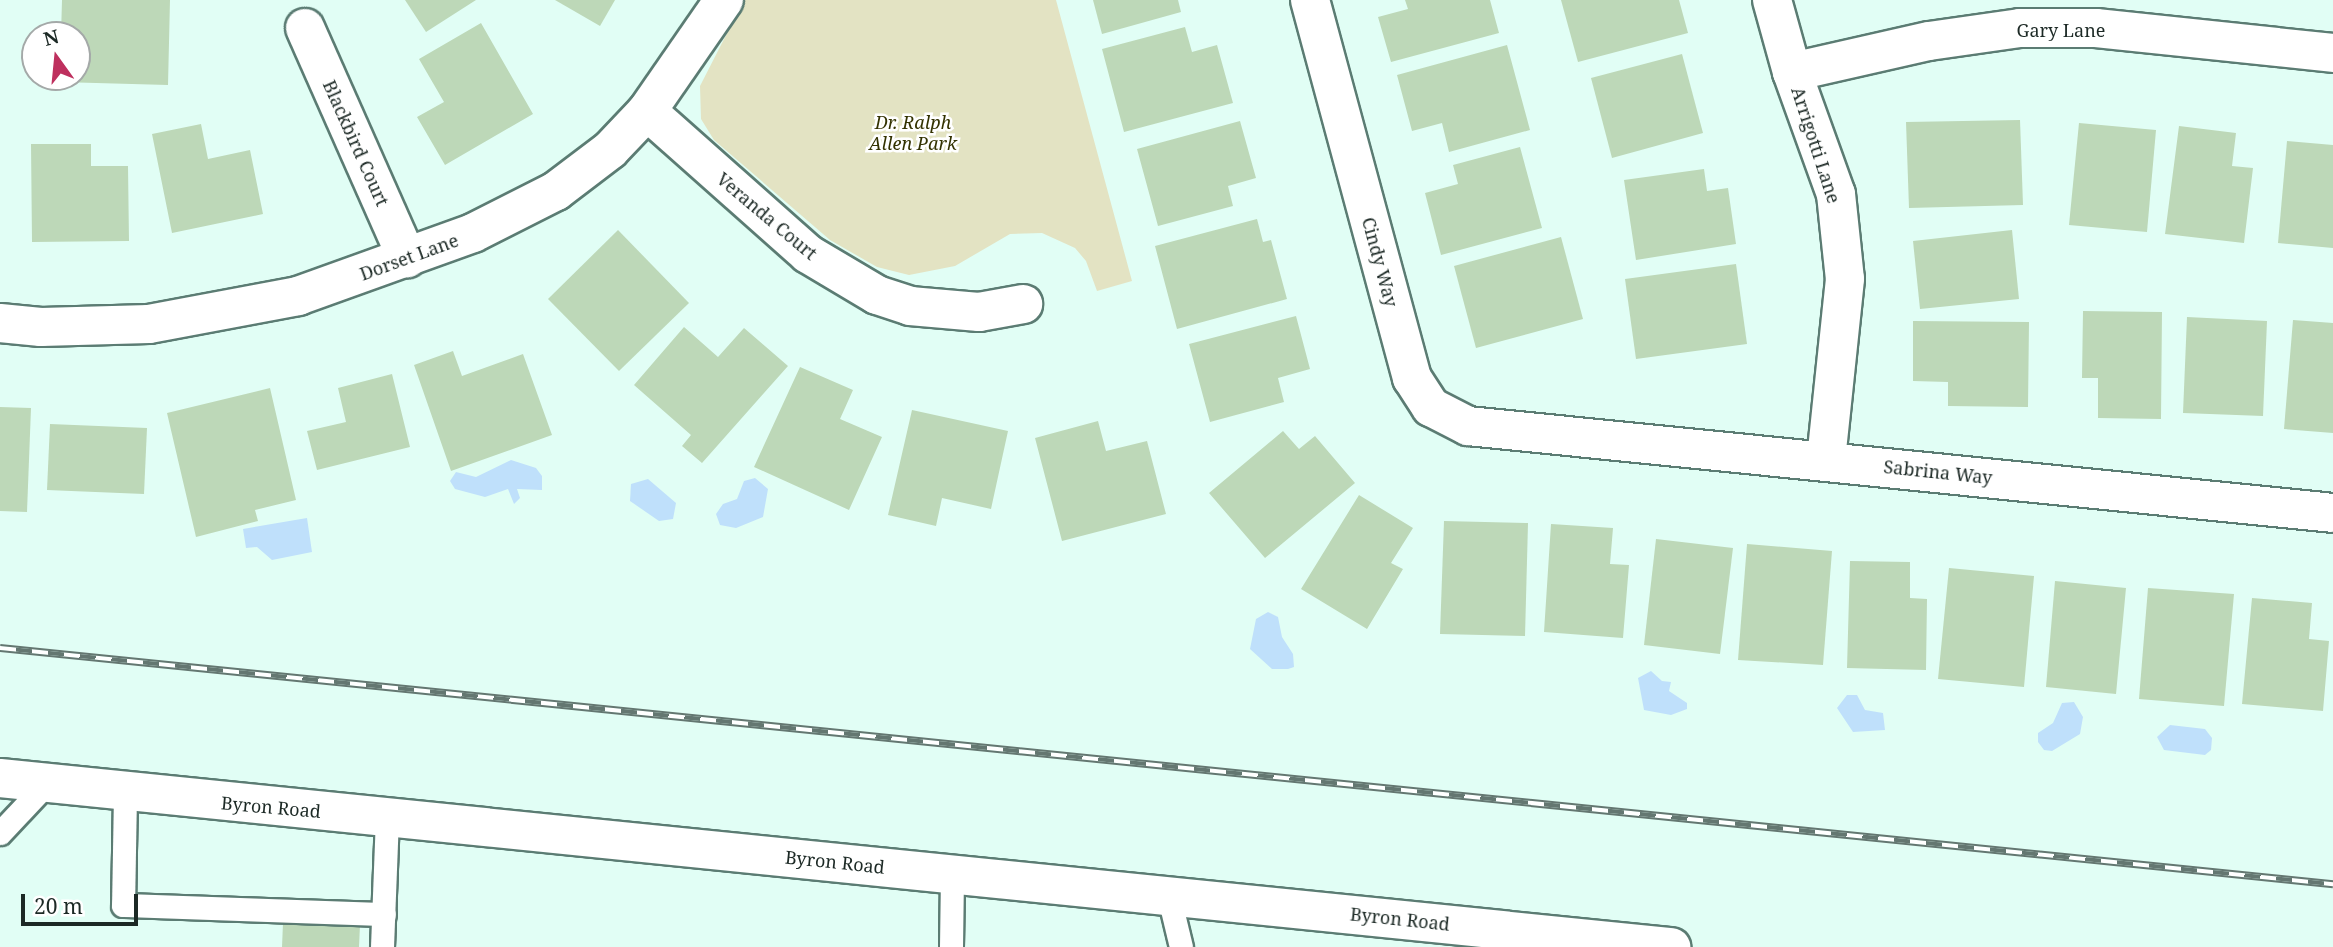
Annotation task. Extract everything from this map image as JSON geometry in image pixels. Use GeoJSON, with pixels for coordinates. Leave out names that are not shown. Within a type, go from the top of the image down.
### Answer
{"type":"FeatureCollection","features":[{"type":"Feature","properties":{"kind":"street","name":"Dorset Lane"},"geometry":{"type":"LineString","coordinates":[[0,323],[41,327],[149,324],[298,296],[473,233],[556,191],[610,150],[647,111],[723,0]]}},
{"type":"Feature","properties":{"kind":"street","name":"Cindy Way"},"geometry":{"type":"LineString","coordinates":[[1310,0],[1412,378],[1431,407],[1468,426],[1542,433]]}},
{"type":"Feature","properties":{"kind":"street","name":"Arrigotti Lane"},"geometry":{"type":"LineString","coordinates":[[1772,0],[1792,72],[1836,194],[1845,279],[1826,460]]}},
{"type":"Feature","properties":{"kind":"street","name":"Blackbird Court"},"geometry":{"type":"LineString","coordinates":[[305,28],[407,258]]}},
{"type":"Feature","properties":{"kind":"street","name":"Gary Lane"},"geometry":{"type":"LineString","coordinates":[[1792,72],[1929,41],[2020,28],[2096,28],[2333,52]]}},
{"type":"Feature","properties":{"kind":"street","name":"Veranda Court"},"geometry":{"type":"LineString","coordinates":[[647,111],[808,254],[877,295],[910,306],[979,312],[1023,304]]}},
{"type":"Feature","properties":{"kind":"street","name":"Sabrina Way"},"geometry":{"type":"LineString","coordinates":[[1542,433],[2333,513]]}},
{"type":"Feature","properties":{"kind":"street","name":"Byron Road"},"geometry":{"type":"LineString","coordinates":[[0,778],[125,794],[387,817],[1671,947]]}},
{"type":"Feature","properties":{"kind":"lane"},"geometry":{"type":"LineString","coordinates":[[0,833],[47,783]]}},
{"type":"Feature","properties":{"kind":"lane"},"geometry":{"type":"LineString","coordinates":[[125,794],[123,905],[384,914]]}},
{"type":"Feature","properties":{"kind":"lane"},"geometry":{"type":"LineString","coordinates":[[382,947],[387,817]]}},
{"type":"Feature","properties":{"kind":"lane"},"geometry":{"type":"LineString","coordinates":[[951,947],[952,874]]}},
{"type":"Feature","properties":{"kind":"lane"},"geometry":{"type":"LineString","coordinates":[[1169,897],[1181,947]]}},
{"type":"Feature","properties":{"kind":"green space","name":"Dr. Ralph Allen Park"},"geometry":{"type":"Polygon","coordinates":[[[744,0],[1056,0],[1132,281],[1097,291],[1086,261],[1075,248],[1042,233],[1010,234],[955,266],[909,275],[877,267],[830,240],[714,140],[701,119],[700,86],[744,0]]]}},
{"type":"Feature","properties":{"kind":"water"},"geometry":{"type":"Polygon","coordinates":[[[511,460],[536,468],[542,476],[542,490],[517,489],[520,498],[514,504],[508,489],[485,497],[455,489],[450,481],[456,472],[476,477],[511,460]]]}},
{"type":"Feature","properties":{"kind":"water"},"geometry":{"type":"Polygon","coordinates":[[[755,478],[768,489],[763,517],[736,528],[720,525],[716,514],[723,504],[737,499],[744,481],[755,478]]]}},
{"type":"Feature","properties":{"kind":"water"},"geometry":{"type":"Polygon","coordinates":[[[648,479],[676,503],[673,519],[659,521],[630,501],[631,484],[648,479]]]}},
{"type":"Feature","properties":{"kind":"water"},"geometry":{"type":"Polygon","coordinates":[[[307,518],[312,552],[272,560],[257,547],[246,548],[243,529],[307,518]]]}},
{"type":"Feature","properties":{"kind":"water"},"geometry":{"type":"Polygon","coordinates":[[[1268,612],[1278,617],[1282,637],[1293,654],[1294,667],[1272,669],[1250,649],[1256,619],[1268,612]]]}},
{"type":"Feature","properties":{"kind":"water"},"geometry":{"type":"Polygon","coordinates":[[[1651,671],[1662,681],[1671,682],[1669,691],[1687,703],[1687,709],[1671,715],[1644,710],[1638,678],[1651,671]]]}},
{"type":"Feature","properties":{"kind":"water"},"geometry":{"type":"Polygon","coordinates":[[[1847,695],[1857,695],[1865,710],[1883,713],[1885,730],[1853,732],[1837,708],[1847,695]]]}},
{"type":"Feature","properties":{"kind":"water"},"geometry":{"type":"Polygon","coordinates":[[[2074,702],[2083,717],[2080,734],[2052,751],[2044,750],[2038,742],[2038,733],[2053,723],[2062,703],[2074,702]]]}},
{"type":"Feature","properties":{"kind":"water"},"geometry":{"type":"Polygon","coordinates":[[[2170,725],[2205,729],[2212,738],[2211,750],[2205,755],[2164,750],[2157,737],[2170,725]]]}},
{"type":"Feature","properties":{"kind":"building"},"geometry":{"type":"Polygon","coordinates":[[[62,0],[170,0],[168,85],[91,83],[91,21],[61,21],[62,0]]]}},
{"type":"Feature","properties":{"kind":"building"},"geometry":{"type":"Polygon","coordinates":[[[405,0],[476,0],[426,32],[405,0]]]}},
{"type":"Feature","properties":{"kind":"building"},"geometry":{"type":"Polygon","coordinates":[[[555,0],[615,0],[600,26],[555,0]]]}},
{"type":"Feature","properties":{"kind":"building"},"geometry":{"type":"Polygon","coordinates":[[[1093,0],[1178,0],[1181,12],[1102,34],[1093,0]]]}},
{"type":"Feature","properties":{"kind":"building"},"geometry":{"type":"Polygon","coordinates":[[[1405,0],[1490,0],[1499,33],[1391,62],[1378,17],[1408,9],[1405,0]]]}},
{"type":"Feature","properties":{"kind":"building"},"geometry":{"type":"Polygon","coordinates":[[[1561,0],[1679,0],[1688,33],[1578,62],[1561,0]]]}},
{"type":"Feature","properties":{"kind":"building"},"geometry":{"type":"Polygon","coordinates":[[[481,23],[533,114],[445,165],[417,117],[444,102],[419,59],[481,23]]]}},
{"type":"Feature","properties":{"kind":"building"},"geometry":{"type":"Polygon","coordinates":[[[1185,27],[1192,52],[1217,45],[1233,103],[1124,132],[1102,49],[1185,27]]]}},
{"type":"Feature","properties":{"kind":"building"},"geometry":{"type":"Polygon","coordinates":[[[1507,45],[1530,130],[1449,152],[1442,123],[1412,131],[1397,75],[1507,45]]]}},
{"type":"Feature","properties":{"kind":"building"},"geometry":{"type":"Polygon","coordinates":[[[1682,54],[1703,133],[1612,158],[1591,78],[1682,54]]]}},
{"type":"Feature","properties":{"kind":"building"},"geometry":{"type":"Polygon","coordinates":[[[2020,120],[2023,205],[1909,208],[1906,122],[2020,120]]]}},
{"type":"Feature","properties":{"kind":"building"},"geometry":{"type":"Polygon","coordinates":[[[1240,121],[1256,178],[1228,186],[1233,206],[1158,226],[1137,149],[1240,121]]]}},
{"type":"Feature","properties":{"kind":"building"},"geometry":{"type":"Polygon","coordinates":[[[2079,123],[2156,130],[2147,232],[2069,225],[2079,123]]]}},
{"type":"Feature","properties":{"kind":"building"},"geometry":{"type":"Polygon","coordinates":[[[201,124],[208,159],[250,150],[263,214],[172,233],[152,134],[201,124]]]}},
{"type":"Feature","properties":{"kind":"building"},"geometry":{"type":"Polygon","coordinates":[[[2179,126],[2236,133],[2232,166],[2253,168],[2244,243],[2165,234],[2179,126]]]}},
{"type":"Feature","properties":{"kind":"building"},"geometry":{"type":"Polygon","coordinates":[[[2287,141],[2333,145],[2333,248],[2278,243],[2287,141]]]}},
{"type":"Feature","properties":{"kind":"building"},"geometry":{"type":"Polygon","coordinates":[[[31,144],[91,144],[91,166],[128,166],[129,241],[32,242],[31,144]]]}},
{"type":"Feature","properties":{"kind":"building"},"geometry":{"type":"Polygon","coordinates":[[[1520,147],[1542,228],[1441,255],[1425,193],[1458,184],[1453,165],[1520,147]]]}},
{"type":"Feature","properties":{"kind":"building"},"geometry":{"type":"Polygon","coordinates":[[[1704,169],[1707,191],[1728,188],[1736,244],[1636,260],[1624,180],[1704,169]]]}},
{"type":"Feature","properties":{"kind":"building"},"geometry":{"type":"Polygon","coordinates":[[[1257,219],[1263,242],[1271,240],[1287,299],[1177,329],[1155,246],[1257,219]]]}},
{"type":"Feature","properties":{"kind":"building"},"geometry":{"type":"Polygon","coordinates":[[[618,230],[689,303],[619,371],[548,299],[618,230]]]}},
{"type":"Feature","properties":{"kind":"building"},"geometry":{"type":"Polygon","coordinates":[[[2012,230],[2019,299],[1920,309],[1913,241],[2012,230]]]}},
{"type":"Feature","properties":{"kind":"building"},"geometry":{"type":"Polygon","coordinates":[[[1561,237],[1583,319],[1476,348],[1454,266],[1561,237]]]}},
{"type":"Feature","properties":{"kind":"building"},"geometry":{"type":"Polygon","coordinates":[[[1736,264],[1747,344],[1636,359],[1625,279],[1736,264]]]}},
{"type":"Feature","properties":{"kind":"building"},"geometry":{"type":"Polygon","coordinates":[[[2083,311],[2162,312],[2161,419],[2098,418],[2098,378],[2082,378],[2083,311]]]}},
{"type":"Feature","properties":{"kind":"building"},"geometry":{"type":"Polygon","coordinates":[[[1296,316],[1310,369],[1278,378],[1284,402],[1210,422],[1189,344],[1296,316]]]}},
{"type":"Feature","properties":{"kind":"building"},"geometry":{"type":"Polygon","coordinates":[[[2187,317],[2267,321],[2263,416],[2183,413],[2187,317]]]}},
{"type":"Feature","properties":{"kind":"building"},"geometry":{"type":"Polygon","coordinates":[[[2293,320],[2333,323],[2333,433],[2284,429],[2293,320]]]}},
{"type":"Feature","properties":{"kind":"building"},"geometry":{"type":"Polygon","coordinates":[[[1913,321],[2029,322],[2028,407],[1948,406],[1948,382],[1913,381],[1913,321]]]}},
{"type":"Feature","properties":{"kind":"building"},"geometry":{"type":"Polygon","coordinates":[[[684,327],[718,357],[744,328],[788,366],[702,463],[682,446],[691,435],[634,385],[684,327]]]}},
{"type":"Feature","properties":{"kind":"building"},"geometry":{"type":"Polygon","coordinates":[[[453,351],[462,376],[523,354],[552,435],[451,471],[414,365],[453,351]]]}},
{"type":"Feature","properties":{"kind":"building"},"geometry":{"type":"Polygon","coordinates":[[[800,367],[853,390],[840,419],[882,437],[849,510],[754,467],[800,367]]]}},
{"type":"Feature","properties":{"kind":"building"},"geometry":{"type":"Polygon","coordinates":[[[392,374],[410,447],[317,470],[307,431],[346,422],[338,388],[392,374]]]}},
{"type":"Feature","properties":{"kind":"building"},"geometry":{"type":"Polygon","coordinates":[[[270,388],[296,500],[255,510],[258,521],[196,537],[167,413],[270,388]]]}},
{"type":"Feature","properties":{"kind":"building"},"geometry":{"type":"Polygon","coordinates":[[[0,407],[31,408],[27,512],[0,511],[0,407]]]}},
{"type":"Feature","properties":{"kind":"building"},"geometry":{"type":"Polygon","coordinates":[[[912,410],[1008,431],[991,509],[942,498],[936,526],[888,515],[912,410]]]}},
{"type":"Feature","properties":{"kind":"building"},"geometry":{"type":"Polygon","coordinates":[[[1098,421],[1106,451],[1147,441],[1166,514],[1062,541],[1035,438],[1098,421]]]}},
{"type":"Feature","properties":{"kind":"building"},"geometry":{"type":"Polygon","coordinates":[[[50,424],[147,428],[144,494],[47,490],[50,424]]]}},
{"type":"Feature","properties":{"kind":"building"},"geometry":{"type":"Polygon","coordinates":[[[1283,431],[1299,449],[1315,436],[1355,483],[1265,558],[1209,493],[1283,431]]]}},
{"type":"Feature","properties":{"kind":"building"},"geometry":{"type":"Polygon","coordinates":[[[1359,495],[1413,528],[1391,563],[1403,569],[1367,629],[1301,589],[1359,495]]]}},
{"type":"Feature","properties":{"kind":"building"},"geometry":{"type":"Polygon","coordinates":[[[1444,521],[1528,523],[1525,636],[1440,634],[1444,521]]]}},
{"type":"Feature","properties":{"kind":"building"},"geometry":{"type":"Polygon","coordinates":[[[1551,524],[1613,528],[1610,564],[1629,565],[1623,638],[1544,632],[1551,524]]]}},
{"type":"Feature","properties":{"kind":"building"},"geometry":{"type":"Polygon","coordinates":[[[1656,539],[1733,548],[1720,654],[1644,645],[1656,539]]]}},
{"type":"Feature","properties":{"kind":"building"},"geometry":{"type":"Polygon","coordinates":[[[1747,544],[1832,551],[1823,665],[1738,660],[1747,544]]]}},
{"type":"Feature","properties":{"kind":"building"},"geometry":{"type":"Polygon","coordinates":[[[1850,561],[1910,562],[1910,598],[1927,599],[1926,670],[1847,668],[1850,561]]]}},
{"type":"Feature","properties":{"kind":"building"},"geometry":{"type":"Polygon","coordinates":[[[1949,568],[2034,576],[2024,687],[1938,679],[1949,568]]]}},
{"type":"Feature","properties":{"kind":"building"},"geometry":{"type":"Polygon","coordinates":[[[2055,581],[2126,588],[2116,694],[2046,687],[2055,581]]]}},
{"type":"Feature","properties":{"kind":"building"},"geometry":{"type":"Polygon","coordinates":[[[2148,588],[2234,594],[2224,706],[2139,699],[2148,588]]]}},
{"type":"Feature","properties":{"kind":"building"},"geometry":{"type":"Polygon","coordinates":[[[2252,598],[2312,603],[2309,639],[2329,641],[2323,711],[2242,704],[2252,598]]]}},
{"type":"Feature","properties":{"kind":"building"},"geometry":{"type":"Polygon","coordinates":[[[283,923],[360,925],[359,947],[282,947],[283,923]]]}},
{"type":"Feature","properties":{"kind":"railway"},"geometry":{"type":"LineString","coordinates":[[0,648],[2333,884]]}}]}
